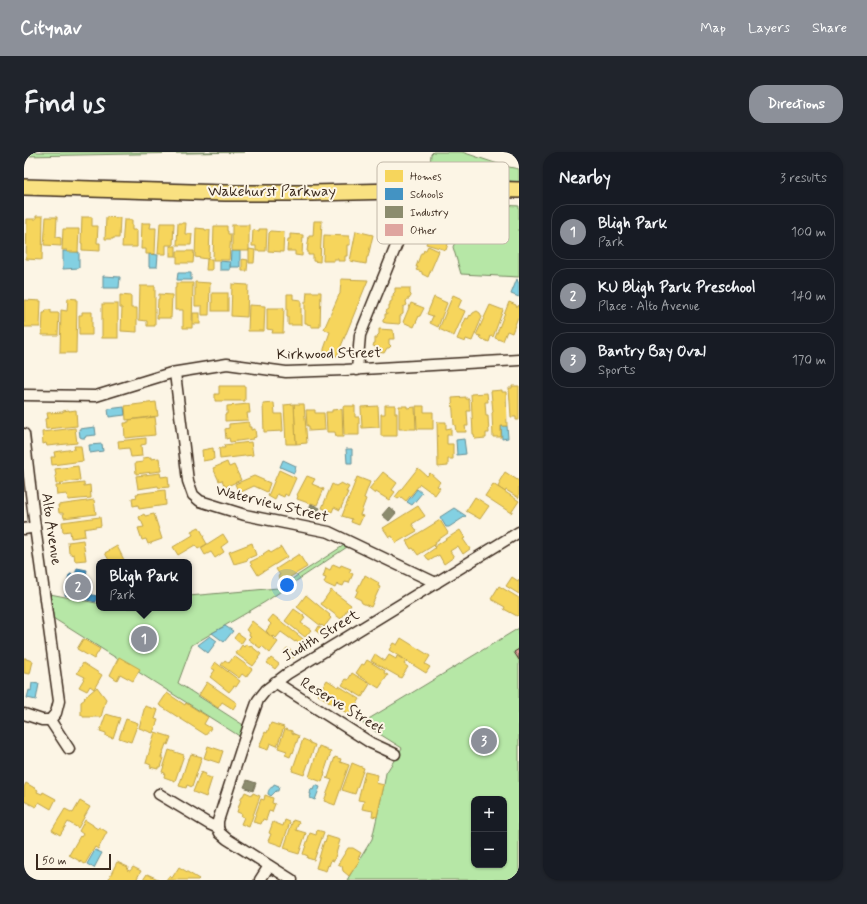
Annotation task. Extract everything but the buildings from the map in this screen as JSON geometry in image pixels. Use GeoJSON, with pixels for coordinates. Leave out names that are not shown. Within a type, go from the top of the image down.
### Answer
{"type":"FeatureCollection","features":[{"type":"Feature","properties":{"kind":"main road","name":"Wakehurst Parkway"},"geometry":{"type":"LineString","coordinates":[[24,188],[233,193],[377,191]]}},
{"type":"Feature","properties":{"kind":"main road","name":"Wakehurst Parkway"},"geometry":{"type":"LineString","coordinates":[[509,189],[519,190]]}},
{"type":"Feature","properties":{"kind":"street"},"geometry":{"type":"LineString","coordinates":[[357,370],[360,336],[397,244]]}},
{"type":"Feature","properties":{"kind":"street","name":"Kirkwood Street"},"geometry":{"type":"LineString","coordinates":[[24,394],[96,396],[175,373],[227,364],[286,372],[357,370],[519,360]]}},
{"type":"Feature","properties":{"kind":"street","name":"Waterview Street"},"geometry":{"type":"LineString","coordinates":[[175,373],[188,481],[193,495],[200,501],[246,515],[328,532],[436,583]]}},
{"type":"Feature","properties":{"kind":"street","name":"Alto Avenue"},"geometry":{"type":"LineString","coordinates":[[24,434],[59,701],[56,713],[50,720]]}},
{"type":"Feature","properties":{"kind":"street"},"geometry":{"type":"LineString","coordinates":[[24,529],[35,527]]}},
{"type":"Feature","properties":{"kind":"street","name":"Judith Street"},"geometry":{"type":"LineString","coordinates":[[218,828],[218,821],[248,728],[258,700],[266,690],[275,682],[519,532]]}},
{"type":"Feature","properties":{"kind":"street","name":"Reserve Street"},"geometry":{"type":"LineString","coordinates":[[275,682],[371,743],[395,754]]}},
{"type":"Feature","properties":{"kind":"street"},"geometry":{"type":"LineString","coordinates":[[24,714],[42,720],[50,720],[69,749]]}},
{"type":"Feature","properties":{"kind":"street"},"geometry":{"type":"LineString","coordinates":[[159,794],[218,828],[220,833],[227,839],[292,880]]}},
{"type":"Feature","properties":{"kind":"street"},"geometry":{"type":"LineString","coordinates":[[260,880],[269,866]]}},
{"type":"Feature","properties":{"kind":"green space"},"geometry":{"type":"Polygon","coordinates":[[[24,152],[245,152],[24,156],[24,152]]]}},
{"type":"Feature","properties":{"kind":"green space"},"geometry":{"type":"Polygon","coordinates":[[[433,152],[462,152],[492,162],[430,162],[431,154],[433,152]]]}},
{"type":"Feature","properties":{"kind":"green space"},"geometry":{"type":"Polygon","coordinates":[[[509,167],[519,169],[519,182],[509,181],[509,167]]]}},
{"type":"Feature","properties":{"kind":"green space"},"geometry":{"type":"Polygon","coordinates":[[[509,205],[519,206],[519,277],[461,274],[453,247],[454,244],[509,244],[509,205]]]}},
{"type":"Feature","properties":{"kind":"green space"},"geometry":{"type":"Polygon","coordinates":[[[349,542],[353,543],[265,602],[192,645],[178,683],[248,728],[244,739],[53,618],[50,594],[96,603],[96,611],[192,611],[192,596],[278,588],[349,542]]]}},
{"type":"Feature","properties":{"kind":"green space"},"geometry":{"type":"Polygon","coordinates":[[[519,628],[519,880],[347,880],[372,839],[386,773],[402,748],[362,723],[519,628]]]}},
{"type":"Feature","properties":{"kind":"water"},"geometry":{"type":"Polygon","coordinates":[[[63,251],[79,252],[79,268],[63,269],[63,251]]]}},
{"type":"Feature","properties":{"kind":"water"},"geometry":{"type":"Polygon","coordinates":[[[231,251],[240,251],[240,267],[230,267],[231,251]]]}},
{"type":"Feature","properties":{"kind":"water"},"geometry":{"type":"Polygon","coordinates":[[[149,254],[158,255],[157,267],[149,267],[149,254]]]}},
{"type":"Feature","properties":{"kind":"water"},"geometry":{"type":"Polygon","coordinates":[[[220,261],[230,262],[230,270],[220,270],[220,261]]]}},
{"type":"Feature","properties":{"kind":"water"},"geometry":{"type":"Polygon","coordinates":[[[178,273],[191,273],[191,280],[177,280],[178,273]]]}},
{"type":"Feature","properties":{"kind":"water"},"geometry":{"type":"Polygon","coordinates":[[[103,276],[120,277],[119,288],[103,288],[103,276]]]}},
{"type":"Feature","properties":{"kind":"water"},"geometry":{"type":"Polygon","coordinates":[[[517,279],[519,284],[519,297],[511,294],[517,279]]]}},
{"type":"Feature","properties":{"kind":"water"},"geometry":{"type":"Polygon","coordinates":[[[124,407],[125,415],[109,417],[108,409],[124,407]]]}},
{"type":"Feature","properties":{"kind":"water"},"geometry":{"type":"Polygon","coordinates":[[[501,426],[507,426],[508,438],[502,439],[501,426]]]}},
{"type":"Feature","properties":{"kind":"water"},"geometry":{"type":"Polygon","coordinates":[[[95,427],[96,435],[86,436],[85,438],[80,437],[79,429],[95,427]]]}},
{"type":"Feature","properties":{"kind":"water"},"geometry":{"type":"Polygon","coordinates":[[[464,439],[466,454],[457,455],[456,440],[464,439]]]}},
{"type":"Feature","properties":{"kind":"water"},"geometry":{"type":"Polygon","coordinates":[[[102,444],[103,451],[90,453],[89,445],[102,444]]]}},
{"type":"Feature","properties":{"kind":"water"},"geometry":{"type":"Polygon","coordinates":[[[346,449],[352,449],[352,463],[347,463],[346,449]]]}},
{"type":"Feature","properties":{"kind":"water"},"geometry":{"type":"Polygon","coordinates":[[[283,460],[296,466],[294,473],[280,467],[283,460]]]}},
{"type":"Feature","properties":{"kind":"water"},"geometry":{"type":"Polygon","coordinates":[[[417,489],[422,493],[412,505],[407,502],[417,489]]]}},
{"type":"Feature","properties":{"kind":"water"},"geometry":{"type":"Polygon","coordinates":[[[454,508],[466,516],[449,527],[446,527],[440,517],[454,508]]]}},
{"type":"Feature","properties":{"kind":"water"},"geometry":{"type":"Polygon","coordinates":[[[225,626],[233,631],[224,642],[212,633],[225,626]]]}},
{"type":"Feature","properties":{"kind":"water"},"geometry":{"type":"Polygon","coordinates":[[[210,636],[217,641],[208,653],[198,645],[210,636]]]}},
{"type":"Feature","properties":{"kind":"water"},"geometry":{"type":"Polygon","coordinates":[[[32,683],[39,684],[36,700],[27,698],[29,690],[31,691],[32,683]]]}},
{"type":"Feature","properties":{"kind":"water"},"geometry":{"type":"Polygon","coordinates":[[[274,784],[279,786],[278,791],[271,796],[268,792],[274,784]]]}},
{"type":"Feature","properties":{"kind":"water"},"geometry":{"type":"Polygon","coordinates":[[[315,785],[320,787],[315,800],[310,798],[310,794],[311,789],[313,790],[315,785]]]}},
{"type":"Feature","properties":{"kind":"water"},"geometry":{"type":"Polygon","coordinates":[[[95,850],[102,853],[94,868],[87,864],[95,850]]]}},
{"type":"Feature","properties":{"kind":"place","name":"KU Bligh Park Preschool"},"geometry":{"type":"Point","coordinates":[78,587]}},
{"type":"Feature","properties":{"kind":"place","name":"Bligh Park"},"geometry":{"type":"Point","coordinates":[144,639]}},
{"type":"Feature","properties":{"kind":"place","name":"Bantry Bay Oval"},"geometry":{"type":"Point","coordinates":[484,741]}}]}
